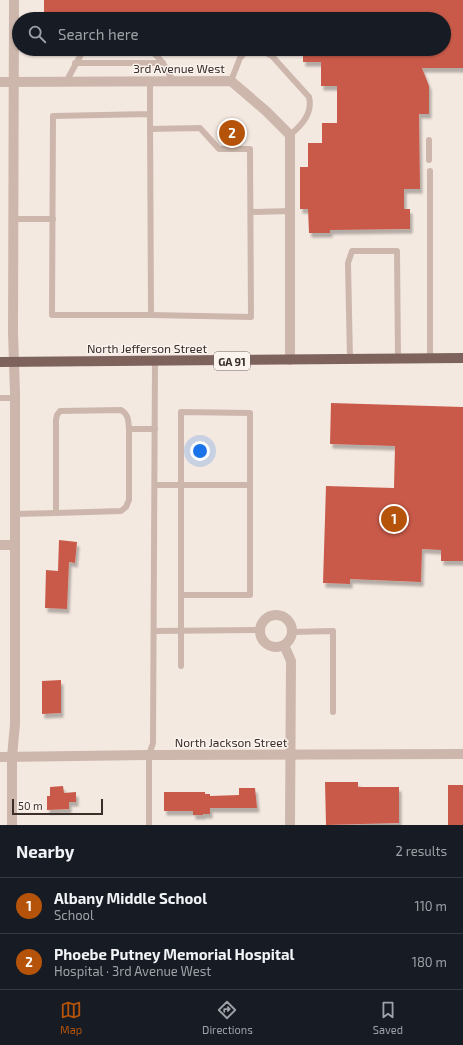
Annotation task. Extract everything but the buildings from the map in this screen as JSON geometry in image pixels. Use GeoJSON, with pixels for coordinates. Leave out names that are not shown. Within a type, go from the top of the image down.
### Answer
{"type":"FeatureCollection","features":[{"type":"Feature","properties":{"kind":"main road","name":"North Jefferson Street"},"geometry":{"type":"LineString","coordinates":[[0,362],[155,362],[463,358]]}},
{"type":"Feature","properties":{"kind":"street"},"geometry":{"type":"LineString","coordinates":[[14,0],[14,12]]}},
{"type":"Feature","properties":{"kind":"street"},"geometry":{"type":"LineString","coordinates":[[12,825],[12,757],[15,724],[14,56]]}},
{"type":"Feature","properties":{"kind":"street","name":"3rd Avenue West"},"geometry":{"type":"LineString","coordinates":[[0,82],[231,81],[266,111],[290,135]]}},
{"type":"Feature","properties":{"kind":"street"},"geometry":{"type":"LineString","coordinates":[[290,135],[290,360]]}},
{"type":"Feature","properties":{"kind":"street"},"geometry":{"type":"LineString","coordinates":[[0,545],[15,545]]}},
{"type":"Feature","properties":{"kind":"street"},"geometry":{"type":"LineString","coordinates":[[279,615],[285,617],[289,621],[292,626],[292,632],[288,642],[284,645],[274,647],[265,644],[259,630],[260,624],[268,616],[279,615]]}},
{"type":"Feature","properties":{"kind":"street"},"geometry":{"type":"LineString","coordinates":[[284,645],[291,661],[290,825]]}},
{"type":"Feature","properties":{"kind":"street","name":"North Jackson Street"},"geometry":{"type":"LineString","coordinates":[[0,757],[463,754]]}},
{"type":"Feature","properties":{"kind":"lane"},"geometry":{"type":"LineString","coordinates":[[66,82],[80,56]]}},
{"type":"Feature","properties":{"kind":"lane"},"geometry":{"type":"LineString","coordinates":[[156,56],[163,63],[173,81]]}},
{"type":"Feature","properties":{"kind":"lane"},"geometry":{"type":"LineString","coordinates":[[231,81],[242,56]]}},
{"type":"Feature","properties":{"kind":"lane"},"geometry":{"type":"LineString","coordinates":[[272,56],[309,97],[311,104],[309,114],[303,123],[290,135]]}},
{"type":"Feature","properties":{"kind":"lane"},"geometry":{"type":"LineString","coordinates":[[75,63],[163,63]]}},
{"type":"Feature","properties":{"kind":"lane"},"geometry":{"type":"LineString","coordinates":[[150,81],[151,316]]}},
{"type":"Feature","properties":{"kind":"lane"},"geometry":{"type":"LineString","coordinates":[[150,114],[53,116],[52,315],[251,317],[250,149],[219,149],[200,128],[150,129]]}},
{"type":"Feature","properties":{"kind":"lane"},"geometry":{"type":"LineString","coordinates":[[429,140],[429,160]]}},
{"type":"Feature","properties":{"kind":"lane"},"geometry":{"type":"LineString","coordinates":[[430,171],[430,359]]}},
{"type":"Feature","properties":{"kind":"lane"},"geometry":{"type":"LineString","coordinates":[[251,212],[290,211]]}},
{"type":"Feature","properties":{"kind":"lane"},"geometry":{"type":"LineString","coordinates":[[14,219],[53,219]]}},
{"type":"Feature","properties":{"kind":"lane"},"geometry":{"type":"LineString","coordinates":[[350,360],[348,263],[352,251],[397,250],[398,359]]}},
{"type":"Feature","properties":{"kind":"lane"},"geometry":{"type":"LineString","coordinates":[[148,825],[148,755],[153,743],[155,362]]}},
{"type":"Feature","properties":{"kind":"lane"},"geometry":{"type":"LineString","coordinates":[[0,398],[15,398]]}},
{"type":"Feature","properties":{"kind":"lane"},"geometry":{"type":"LineString","coordinates":[[15,514],[56,513],[121,511],[126,507],[129,500],[129,429],[126,413],[121,410],[60,412],[57,415],[56,513]]}},
{"type":"Feature","properties":{"kind":"lane"},"geometry":{"type":"LineString","coordinates":[[181,595],[250,595],[250,413],[180,412],[181,666]]}},
{"type":"Feature","properties":{"kind":"lane"},"geometry":{"type":"LineString","coordinates":[[129,429],[155,429]]}},
{"type":"Feature","properties":{"kind":"lane"},"geometry":{"type":"LineString","coordinates":[[155,485],[250,485]]}},
{"type":"Feature","properties":{"kind":"lane"},"geometry":{"type":"LineString","coordinates":[[154,631],[259,630]]}},
{"type":"Feature","properties":{"kind":"lane"},"geometry":{"type":"LineString","coordinates":[[292,632],[333,631],[333,712]]}},
{"type":"Feature","properties":{"kind":"place","name":"Phoebe Putney Memorial Hospital"},"geometry":{"type":"Point","coordinates":[232,133]}},
{"type":"Feature","properties":{"kind":"place","name":"Albany Middle School"},"geometry":{"type":"Point","coordinates":[394,519]}}]}
